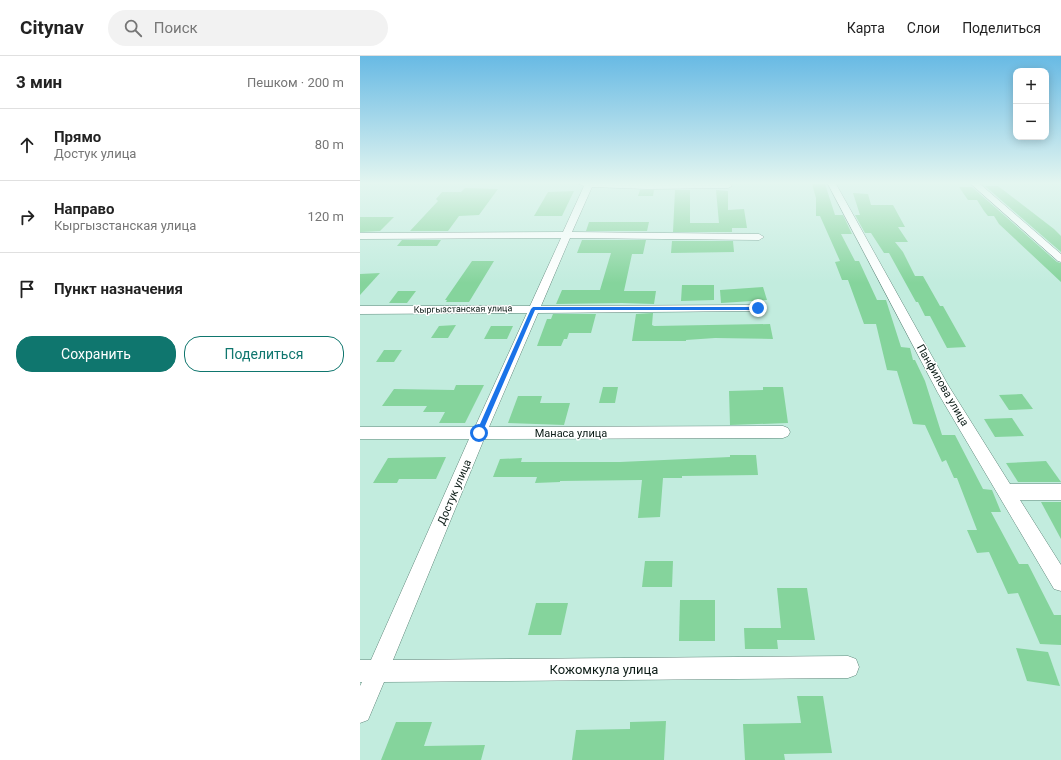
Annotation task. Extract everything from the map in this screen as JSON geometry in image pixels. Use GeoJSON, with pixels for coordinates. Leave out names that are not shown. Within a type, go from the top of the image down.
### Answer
{"type":"FeatureCollection","features":[{"type":"Feature","properties":{"kind":"street","name":"Достук улица"},"geometry":{"type":"LineString","coordinates":[[360,712],[369,671],[479,433],[575,217]]}},
{"type":"Feature","properties":{"kind":"street","name":"Панфилова улица"},"geometry":{"type":"LineString","coordinates":[[850,217],[943,389],[1061,582]]}},
{"type":"Feature","properties":{"kind":"street"},"geometry":{"type":"LineString","coordinates":[[1013,217],[1061,259]]}},
{"type":"Feature","properties":{"kind":"street"},"geometry":{"type":"LineString","coordinates":[[360,236],[567,235],[759,237]]}},
{"type":"Feature","properties":{"kind":"street","name":"Кыргызстанская улица"},"geometry":{"type":"LineString","coordinates":[[360,310],[758,308]]}},
{"type":"Feature","properties":{"kind":"street","name":"Манаса улица"},"geometry":{"type":"LineString","coordinates":[[360,433],[783,432]]}},
{"type":"Feature","properties":{"kind":"street"},"geometry":{"type":"LineString","coordinates":[[1007,492],[1061,492]]}},
{"type":"Feature","properties":{"kind":"street","name":"Кожомкула улица"},"geometry":{"type":"LineString","coordinates":[[369,671],[848,667]]}},
{"type":"Feature","properties":{"kind":"building"},"geometry":{"type":"Polygon","coordinates":[[[360,217],[394,217],[380,231],[360,232],[360,217]]]}},
{"type":"Feature","properties":{"kind":"building"},"geometry":{"type":"Polygon","coordinates":[[[423,217],[458,217],[448,231],[410,231],[423,217]]]}},
{"type":"Feature","properties":{"kind":"building"},"geometry":{"type":"Polygon","coordinates":[[[674,217],[690,217],[690,223],[719,223],[718,217],[745,217],[747,228],[732,228],[732,232],[673,232],[674,217]]]}},
{"type":"Feature","properties":{"kind":"building"},"geometry":{"type":"Polygon","coordinates":[[[820,217],[844,217],[852,234],[841,234],[855,261],[859,261],[877,300],[886,300],[901,347],[910,348],[913,360],[915,360],[925,381],[942,435],[955,435],[983,489],[992,490],[1001,512],[991,512],[1019,564],[1028,564],[1054,615],[1061,615],[1061,645],[1040,644],[1018,593],[1008,594],[989,552],[977,553],[967,530],[977,530],[957,478],[954,478],[946,460],[942,462],[925,425],[913,424],[897,371],[887,370],[876,324],[864,324],[848,280],[842,280],[835,262],[840,261],[820,217]]]}},
{"type":"Feature","properties":{"kind":"building"},"geometry":{"type":"Polygon","coordinates":[[[856,217],[899,217],[905,227],[898,227],[908,242],[895,242],[903,252],[915,276],[923,276],[940,306],[943,306],[966,347],[947,348],[930,316],[925,316],[918,302],[916,302],[889,253],[884,253],[871,233],[865,233],[856,217]]]}},
{"type":"Feature","properties":{"kind":"building"},"geometry":{"type":"Polygon","coordinates":[[[995,217],[1006,217],[1057,262],[1061,263],[1061,282],[999,224],[995,217]]]}},
{"type":"Feature","properties":{"kind":"building"},"geometry":{"type":"Polygon","coordinates":[[[1021,217],[1038,217],[1054,229],[1061,236],[1061,252],[1021,217]]]}},
{"type":"Feature","properties":{"kind":"building"},"geometry":{"type":"Polygon","coordinates":[[[589,222],[649,222],[647,231],[586,231],[589,222]]]}},
{"type":"Feature","properties":{"kind":"building"},"geometry":{"type":"Polygon","coordinates":[[[402,240],[441,240],[437,246],[397,246],[402,240]]]}},
{"type":"Feature","properties":{"kind":"building"},"geometry":{"type":"Polygon","coordinates":[[[582,240],[646,240],[643,254],[632,254],[624,291],[656,291],[654,304],[556,304],[562,290],[600,290],[611,253],[577,253],[582,240]]]}},
{"type":"Feature","properties":{"kind":"building"},"geometry":{"type":"Polygon","coordinates":[[[672,241],[733,241],[734,252],[671,253],[672,241]]]}},
{"type":"Feature","properties":{"kind":"building"},"geometry":{"type":"Polygon","coordinates":[[[472,261],[494,261],[469,302],[446,302],[447,300],[445,300],[472,261]]]}},
{"type":"Feature","properties":{"kind":"building"},"geometry":{"type":"Polygon","coordinates":[[[380,273],[360,295],[360,274],[380,273]]]}},
{"type":"Feature","properties":{"kind":"building"},"geometry":{"type":"Polygon","coordinates":[[[682,285],[714,285],[714,300],[681,301],[682,285]]]}},
{"type":"Feature","properties":{"kind":"building"},"geometry":{"type":"Polygon","coordinates":[[[763,287],[767,300],[721,303],[720,290],[763,287]]]}},
{"type":"Feature","properties":{"kind":"building"},"geometry":{"type":"Polygon","coordinates":[[[398,291],[416,291],[407,303],[389,303],[398,291]]]}},
{"type":"Feature","properties":{"kind":"building"},"geometry":{"type":"Polygon","coordinates":[[[653,313],[652,325],[654,326],[770,324],[773,339],[715,338],[686,341],[632,341],[636,314],[653,313]]]}},
{"type":"Feature","properties":{"kind":"building"},"geometry":{"type":"Polygon","coordinates":[[[553,314],[596,314],[591,333],[569,333],[567,339],[564,339],[561,346],[537,346],[547,319],[551,319],[553,314]]]}},
{"type":"Feature","properties":{"kind":"building"},"geometry":{"type":"Polygon","coordinates":[[[456,325],[448,338],[431,338],[439,326],[456,325]]]}},
{"type":"Feature","properties":{"kind":"building"},"geometry":{"type":"Polygon","coordinates":[[[491,326],[513,326],[507,339],[484,339],[491,326]]]}},
{"type":"Feature","properties":{"kind":"building"},"geometry":{"type":"Polygon","coordinates":[[[384,350],[402,350],[394,362],[376,362],[384,350]]]}},
{"type":"Feature","properties":{"kind":"building"},"geometry":{"type":"Polygon","coordinates":[[[456,385],[484,385],[465,423],[439,423],[445,412],[423,412],[427,406],[382,406],[394,389],[454,390],[456,385]]]}},
{"type":"Feature","properties":{"kind":"building"},"geometry":{"type":"Polygon","coordinates":[[[603,387],[618,387],[615,403],[599,403],[603,387]]]}},
{"type":"Feature","properties":{"kind":"building"},"geometry":{"type":"Polygon","coordinates":[[[763,387],[783,387],[788,423],[730,425],[729,391],[763,390],[763,387]]]}},
{"type":"Feature","properties":{"kind":"building"},"geometry":{"type":"Polygon","coordinates":[[[1022,394],[1033,409],[1009,410],[999,395],[1022,394]]]}},
{"type":"Feature","properties":{"kind":"building"},"geometry":{"type":"Polygon","coordinates":[[[518,396],[542,396],[540,403],[570,403],[564,425],[508,423],[518,396]]]}},
{"type":"Feature","properties":{"kind":"building"},"geometry":{"type":"Polygon","coordinates":[[[1012,418],[1024,436],[995,437],[984,419],[1012,418]]]}},
{"type":"Feature","properties":{"kind":"building"},"geometry":{"type":"Polygon","coordinates":[[[730,455],[756,455],[758,475],[682,476],[682,478],[663,478],[660,517],[638,518],[642,480],[560,481],[535,483],[537,477],[493,477],[500,459],[522,458],[521,462],[620,462],[730,457],[730,455]]]}},
{"type":"Feature","properties":{"kind":"building"},"geometry":{"type":"Polygon","coordinates":[[[446,457],[436,479],[399,479],[397,483],[373,483],[388,458],[446,457]]]}},
{"type":"Feature","properties":{"kind":"building"},"geometry":{"type":"Polygon","coordinates":[[[1046,461],[1061,482],[1018,482],[1006,463],[1046,461]]]}},
{"type":"Feature","properties":{"kind":"building"},"geometry":{"type":"Polygon","coordinates":[[[1041,502],[1061,502],[1061,539],[1041,502]]]}},
{"type":"Feature","properties":{"kind":"building"},"geometry":{"type":"Polygon","coordinates":[[[645,561],[673,561],[672,587],[642,587],[645,561]]]}},
{"type":"Feature","properties":{"kind":"building"},"geometry":{"type":"Polygon","coordinates":[[[777,588],[807,588],[815,640],[777,640],[778,649],[745,649],[744,628],[781,628],[777,588]]]}},
{"type":"Feature","properties":{"kind":"building"},"geometry":{"type":"Polygon","coordinates":[[[680,600],[715,600],[715,641],[679,641],[680,600]]]}},
{"type":"Feature","properties":{"kind":"building"},"geometry":{"type":"Polygon","coordinates":[[[536,603],[568,603],[561,635],[528,635],[536,603]]]}},
{"type":"Feature","properties":{"kind":"building"},"geometry":{"type":"Polygon","coordinates":[[[1016,648],[1048,652],[1060,686],[1027,681],[1016,648]]]}},
{"type":"Feature","properties":{"kind":"building"},"geometry":{"type":"Polygon","coordinates":[[[797,696],[823,696],[832,753],[784,754],[785,760],[745,760],[743,724],[801,723],[797,696]]]}},
{"type":"Feature","properties":{"kind":"building"},"geometry":{"type":"Polygon","coordinates":[[[666,721],[664,760],[572,760],[576,730],[630,729],[630,722],[666,721]]]}},
{"type":"Feature","properties":{"kind":"building"},"geometry":{"type":"Polygon","coordinates":[[[396,722],[432,722],[424,746],[485,745],[481,760],[381,760],[396,722]]]}},
{"type":"Feature","properties":{"kind":"route"},"geometry":{"type":"LineString","coordinates":[[479,433],[533,309],[758,308]]}}]}
